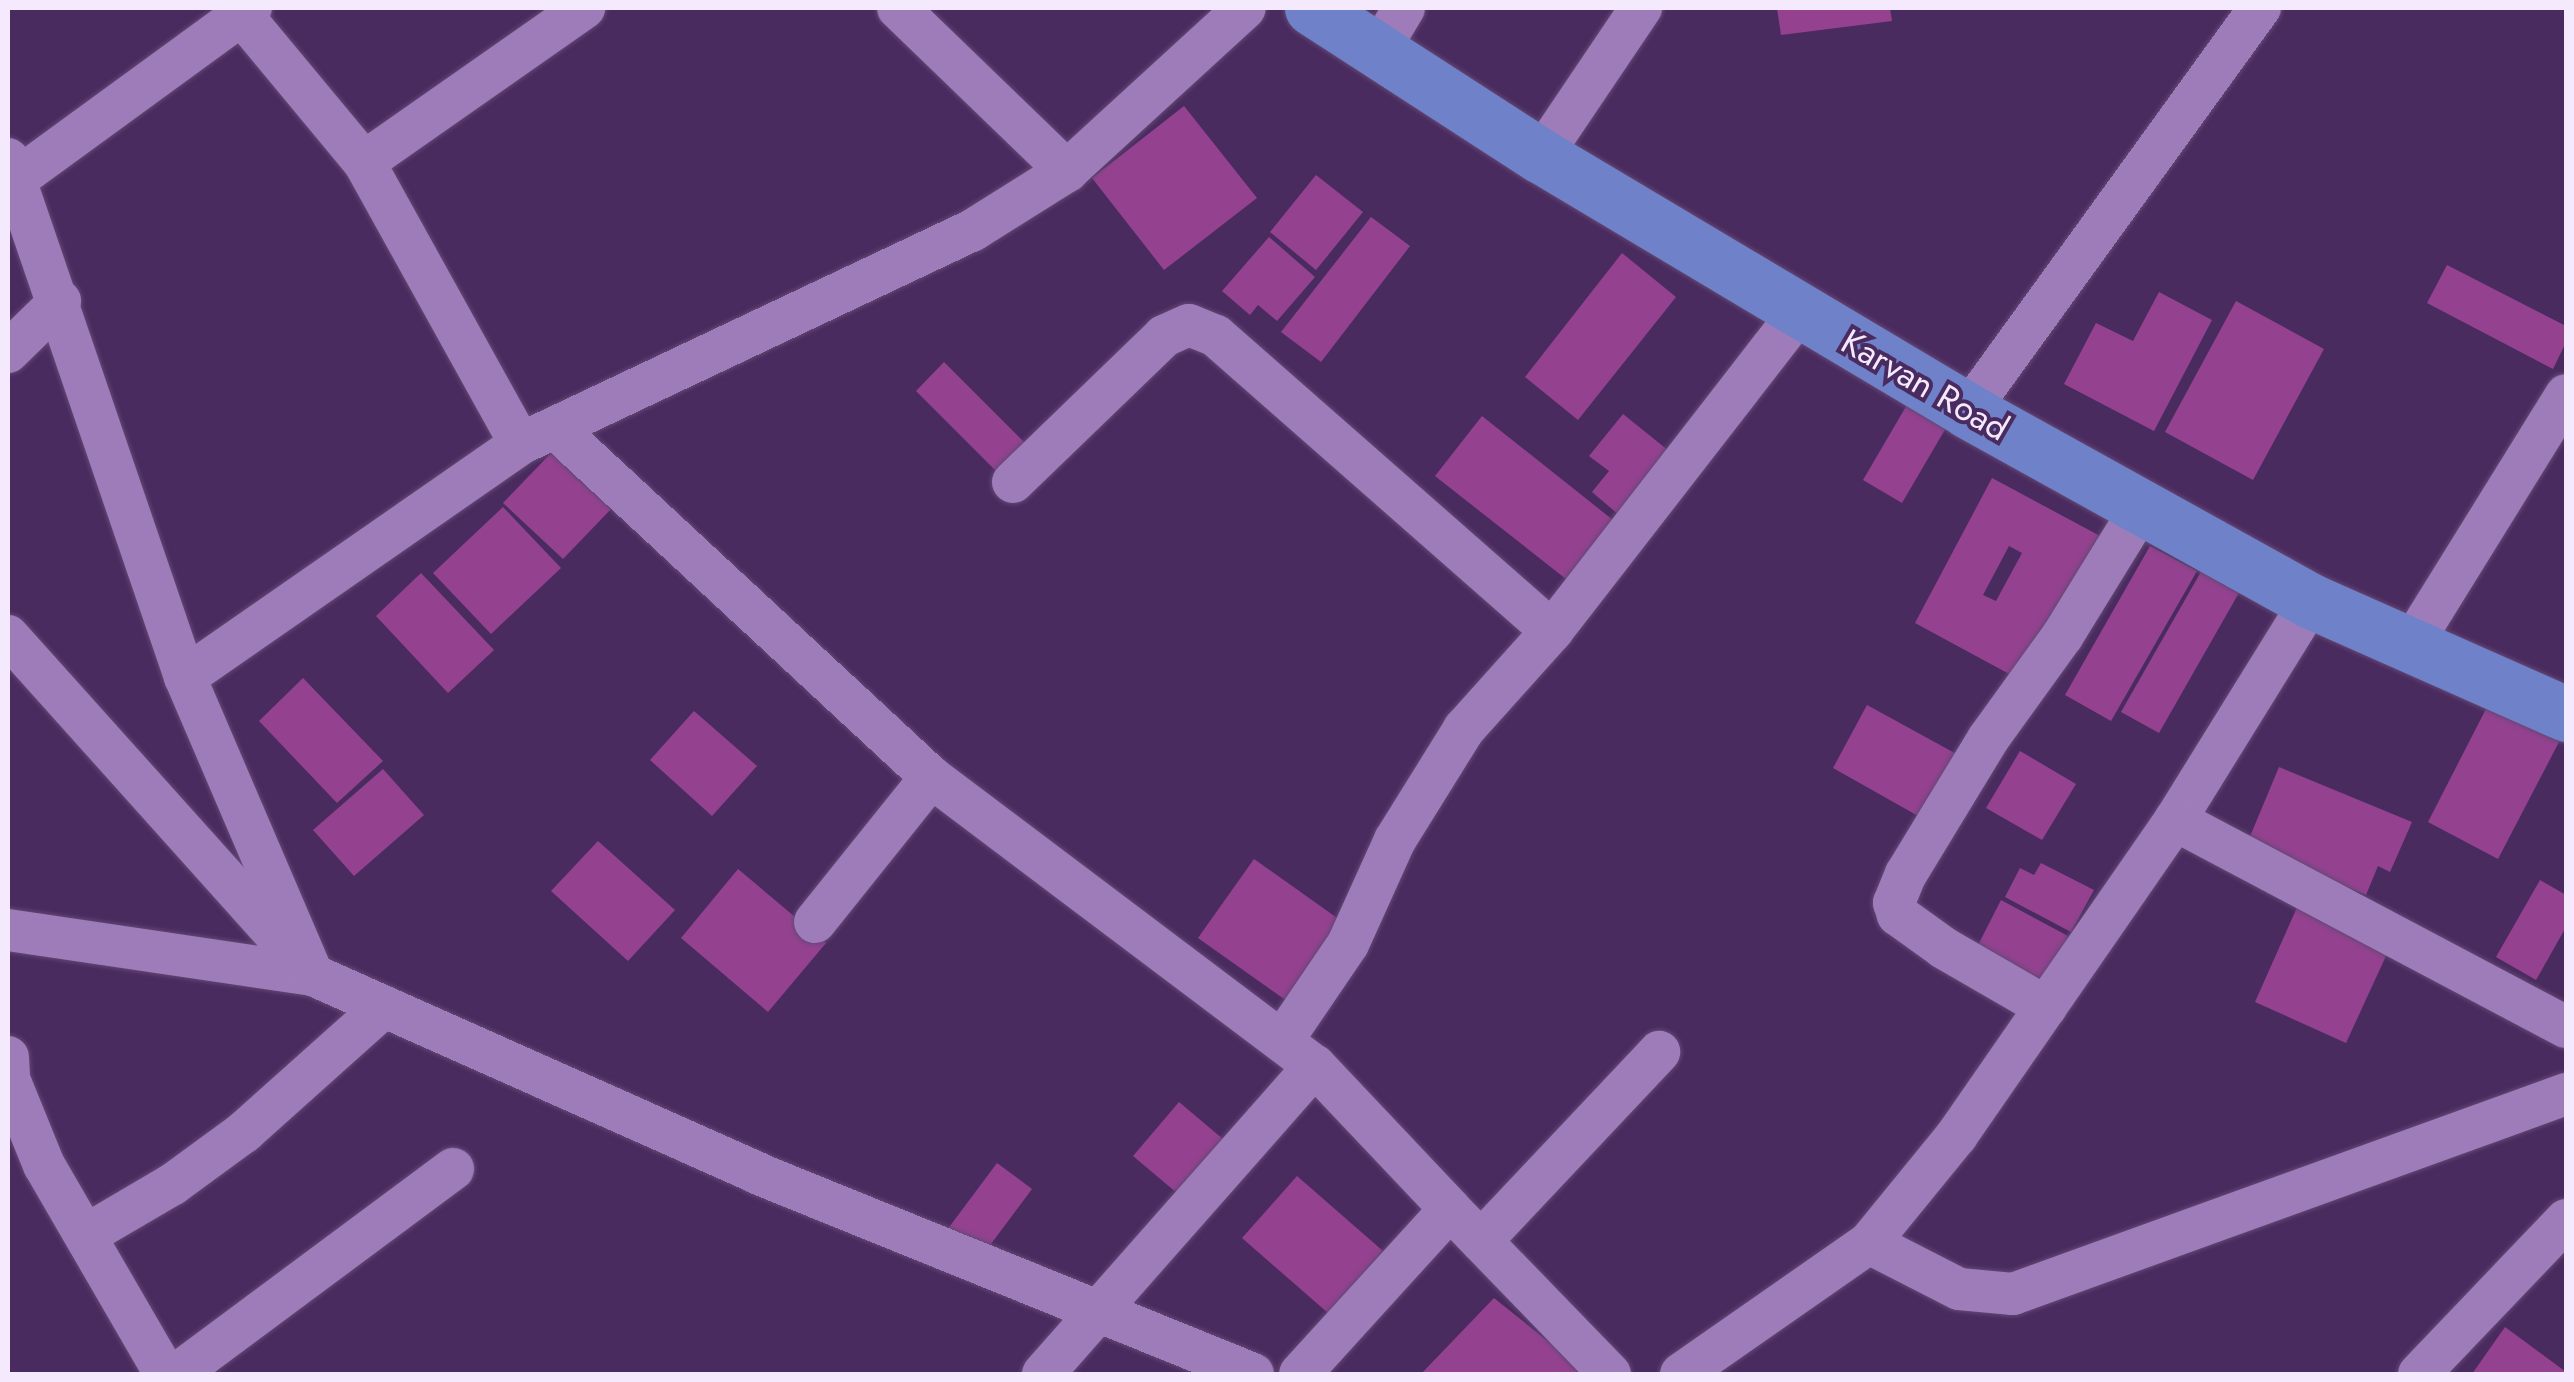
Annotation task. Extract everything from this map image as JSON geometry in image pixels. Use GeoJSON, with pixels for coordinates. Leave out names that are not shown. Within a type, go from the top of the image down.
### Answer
{"type":"FeatureCollection","features":[{"type":"Feature","properties":{"kind":"street"},"geometry":{"type":"LineString","coordinates":[[364,162],[584,8]]}},
{"type":"Feature","properties":{"kind":"street"},"geometry":{"type":"LineString","coordinates":[[898,8],[1067,171]]}},
{"type":"Feature","properties":{"kind":"street"},"geometry":{"type":"LineString","coordinates":[[184,677],[538,437],[974,230],[1067,171],[1245,8]]}},
{"type":"Feature","properties":{"kind":"street","name":"Karvan Road"},"geometry":{"type":"LineString","coordinates":[[1312,8],[1377,54],[1541,156],[1968,411],[2311,601],[2566,714]]}},
{"type":"Feature","properties":{"kind":"street"},"geometry":{"type":"LineString","coordinates":[[1377,54],[1404,8]]}},
{"type":"Feature","properties":{"kind":"street"},"geometry":{"type":"LineString","coordinates":[[1541,156],[1641,8]]}},
{"type":"Feature","properties":{"kind":"street"},"geometry":{"type":"LineString","coordinates":[[1968,411],[2260,8]]}},
{"type":"Feature","properties":{"kind":"street"},"geometry":{"type":"LineString","coordinates":[[313,975],[184,677],[60,301],[11,169],[243,10],[364,162],[538,437],[931,777],[1299,1054],[1610,1374]]}},
{"type":"Feature","properties":{"kind":"street"},"geometry":{"type":"LineString","coordinates":[[8,352],[60,301]]}},
{"type":"Feature","properties":{"kind":"street"},"geometry":{"type":"LineString","coordinates":[[1043,1374],[1299,1054],[1395,840],[1464,729],[1552,631],[1799,312]]}},
{"type":"Feature","properties":{"kind":"street"},"geometry":{"type":"LineString","coordinates":[[1013,482],[1164,336],[1189,326],[1216,336],[1552,631]]}},
{"type":"Feature","properties":{"kind":"street"},"geometry":{"type":"LineString","coordinates":[[2411,645],[2566,395]]}},
{"type":"Feature","properties":{"kind":"street"},"geometry":{"type":"LineString","coordinates":[[2046,1007],[1944,948],[1898,915],[1894,903],[1906,874],[1988,739],[2063,635],[2141,508]]}},
{"type":"Feature","properties":{"kind":"street"},"geometry":{"type":"LineString","coordinates":[[1681,1374],[1870,1243],[1957,1135],[2175,820],[2311,601]]}},
{"type":"Feature","properties":{"kind":"street"},"geometry":{"type":"LineString","coordinates":[[8,636],[313,975]]}},
{"type":"Feature","properties":{"kind":"street"},"geometry":{"type":"LineString","coordinates":[[814,922],[931,777]]}},
{"type":"Feature","properties":{"kind":"street"},"geometry":{"type":"LineString","coordinates":[[2175,820],[2566,1027]]}},
{"type":"Feature","properties":{"kind":"street"},"geometry":{"type":"LineString","coordinates":[[8,930],[313,975],[759,1174],[1253,1374]]}},
{"type":"Feature","properties":{"kind":"street"},"geometry":{"type":"LineString","coordinates":[[86,1236],[173,1184],[244,1132],[384,1007]]}},
{"type":"Feature","properties":{"kind":"street"},"geometry":{"type":"LineString","coordinates":[[1481,1241],[1659,1052]]}},
{"type":"Feature","properties":{"kind":"street"},"geometry":{"type":"LineString","coordinates":[[8,1057],[9,1079],[44,1165],[165,1374]]}},
{"type":"Feature","properties":{"kind":"street"},"geometry":{"type":"LineString","coordinates":[[1870,1243],[1959,1290],[2013,1294],[2566,1094]]}},
{"type":"Feature","properties":{"kind":"street"},"geometry":{"type":"LineString","coordinates":[[177,1374],[453,1169]]}},
{"type":"Feature","properties":{"kind":"street"},"geometry":{"type":"LineString","coordinates":[[1300,1374],[1450,1208]]}},
{"type":"Feature","properties":{"kind":"street"},"geometry":{"type":"LineString","coordinates":[[2419,1374],[2566,1220]]}},
{"type":"Feature","properties":{"kind":"building"},"geometry":{"type":"Polygon","coordinates":[[[1777,8],[1890,8],[1892,21],[1781,35],[1777,8]]]}},
{"type":"Feature","properties":{"kind":"building"},"geometry":{"type":"Polygon","coordinates":[[[1184,106],[1257,198],[1164,270],[1092,178],[1184,106]]]}},
{"type":"Feature","properties":{"kind":"building"},"geometry":{"type":"Polygon","coordinates":[[[1316,175],[1363,212],[1316,270],[1270,232],[1316,175]]]}},
{"type":"Feature","properties":{"kind":"building"},"geometry":{"type":"Polygon","coordinates":[[[1371,217],[1410,246],[1321,362],[1281,332],[1371,217]]]}},
{"type":"Feature","properties":{"kind":"building"},"geometry":{"type":"Polygon","coordinates":[[[1269,237],[1315,277],[1277,321],[1258,305],[1250,315],[1222,291],[1269,237]]]}},
{"type":"Feature","properties":{"kind":"building"},"geometry":{"type":"Polygon","coordinates":[[[1622,253],[1676,297],[1578,420],[1525,377],[1622,253]]]}},
{"type":"Feature","properties":{"kind":"building"},"geometry":{"type":"Polygon","coordinates":[[[2447,265],[2566,326],[2566,342],[2553,369],[2427,303],[2447,265]]]}},
{"type":"Feature","properties":{"kind":"building"},"geometry":{"type":"Polygon","coordinates":[[[2159,292],[2212,320],[2154,431],[2064,384],[2096,323],[2133,341],[2159,292]]]}},
{"type":"Feature","properties":{"kind":"building"},"geometry":{"type":"Polygon","coordinates":[[[2236,301],[2324,349],[2253,480],[2165,432],[2236,301]]]}},
{"type":"Feature","properties":{"kind":"building"},"geometry":{"type":"Polygon","coordinates":[[[944,362],[1026,444],[997,472],[916,391],[944,362]]]}},
{"type":"Feature","properties":{"kind":"building"},"geometry":{"type":"Polygon","coordinates":[[[1911,398],[1950,421],[1902,503],[1863,480],[1911,398]]]}},
{"type":"Feature","properties":{"kind":"building"},"geometry":{"type":"Polygon","coordinates":[[[1623,414],[1669,451],[1619,515],[1592,492],[1609,471],[1589,456],[1623,414]]]}},
{"type":"Feature","properties":{"kind":"building"},"geometry":{"type":"Polygon","coordinates":[[[1482,416],[1618,524],[1571,583],[1435,476],[1482,416]]]}},
{"type":"Feature","properties":{"kind":"building"},"geometry":{"type":"Polygon","coordinates":[[[553,451],[613,507],[563,559],[503,503],[553,451]]]}},
{"type":"Feature","properties":{"kind":"building"},"geometry":{"type":"Polygon","coordinates":[[[1992,478],[2102,537],[2024,682],[1915,623],[1992,478]],[[2009,546],[1983,595],[1996,601],[2022,553],[2009,546]]]}},
{"type":"Feature","properties":{"kind":"building"},"geometry":{"type":"Polygon","coordinates":[[[503,507],[561,568],[491,634],[433,573],[503,507]]]}},
{"type":"Feature","properties":{"kind":"building"},"geometry":{"type":"Polygon","coordinates":[[[2150,546],[2197,571],[2111,721],[2065,695],[2150,546]]]}},
{"type":"Feature","properties":{"kind":"building"},"geometry":{"type":"Polygon","coordinates":[[[2202,570],[2240,591],[2159,733],[2121,712],[2202,570]]]}},
{"type":"Feature","properties":{"kind":"building"},"geometry":{"type":"Polygon","coordinates":[[[421,573],[494,650],[448,693],[376,616],[421,573]]]}},
{"type":"Feature","properties":{"kind":"building"},"geometry":{"type":"Polygon","coordinates":[[[303,678],[383,761],[337,803],[259,721],[303,678]]]}},
{"type":"Feature","properties":{"kind":"building"},"geometry":{"type":"Polygon","coordinates":[[[1867,705],[1962,757],[1927,821],[1833,768],[1867,705]]]}},
{"type":"Feature","properties":{"kind":"building"},"geometry":{"type":"Polygon","coordinates":[[[2488,705],[2559,742],[2498,859],[2428,822],[2488,705]]]}},
{"type":"Feature","properties":{"kind":"building"},"geometry":{"type":"Polygon","coordinates":[[[694,711],[757,766],[712,816],[650,760],[694,711]]]}},
{"type":"Feature","properties":{"kind":"building"},"geometry":{"type":"Polygon","coordinates":[[[2020,751],[2076,784],[2042,840],[1986,808],[2020,751]]]}},
{"type":"Feature","properties":{"kind":"building"},"geometry":{"type":"Polygon","coordinates":[[[2279,767],[2412,822],[2390,872],[2378,866],[2366,895],[2246,846],[2279,767]]]}},
{"type":"Feature","properties":{"kind":"building"},"geometry":{"type":"Polygon","coordinates":[[[383,769],[424,815],[354,876],[313,830],[383,769]]]}},
{"type":"Feature","properties":{"kind":"building"},"geometry":{"type":"Polygon","coordinates":[[[598,841],[675,910],[628,961],[551,891],[598,841]]]}},
{"type":"Feature","properties":{"kind":"building"},"geometry":{"type":"Polygon","coordinates":[[[1254,859],[1347,925],[1291,1004],[1198,938],[1254,859]]]}},
{"type":"Feature","properties":{"kind":"building"},"geometry":{"type":"Polygon","coordinates":[[[2041,863],[2094,890],[2071,932],[2005,897],[2020,868],[2034,875],[2041,863]]]}},
{"type":"Feature","properties":{"kind":"building"},"geometry":{"type":"Polygon","coordinates":[[[738,869],[826,943],[768,1012],[681,938],[738,869]]]}},
{"type":"Feature","properties":{"kind":"building"},"geometry":{"type":"Polygon","coordinates":[[[2540,880],[2566,895],[2566,927],[2536,980],[2496,957],[2540,880]]]}},
{"type":"Feature","properties":{"kind":"building"},"geometry":{"type":"Polygon","coordinates":[[[2001,900],[2068,936],[2041,988],[1974,953],[2001,900]]]}},
{"type":"Feature","properties":{"kind":"building"},"geometry":{"type":"Polygon","coordinates":[[[2299,903],[2391,945],[2346,1043],[2255,1002],[2299,903]]]}},
{"type":"Feature","properties":{"kind":"building"},"geometry":{"type":"Polygon","coordinates":[[[1179,1102],[1236,1150],[1190,1204],[1133,1156],[1179,1102]]]}},
{"type":"Feature","properties":{"kind":"building"},"geometry":{"type":"Polygon","coordinates":[[[997,1163],[1032,1189],[982,1256],[947,1230],[997,1163]]]}},
{"type":"Feature","properties":{"kind":"building"},"geometry":{"type":"Polygon","coordinates":[[[1297,1176],[1383,1251],[1328,1313],[1242,1238],[1297,1176]]]}},
{"type":"Feature","properties":{"kind":"building"},"geometry":{"type":"Polygon","coordinates":[[[1494,1298],[1589,1374],[1421,1374],[1494,1298]]]}},
{"type":"Feature","properties":{"kind":"building"},"geometry":{"type":"Polygon","coordinates":[[[2505,1327],[2566,1372],[2566,1374],[2472,1374],[2505,1327]]]}}]}
